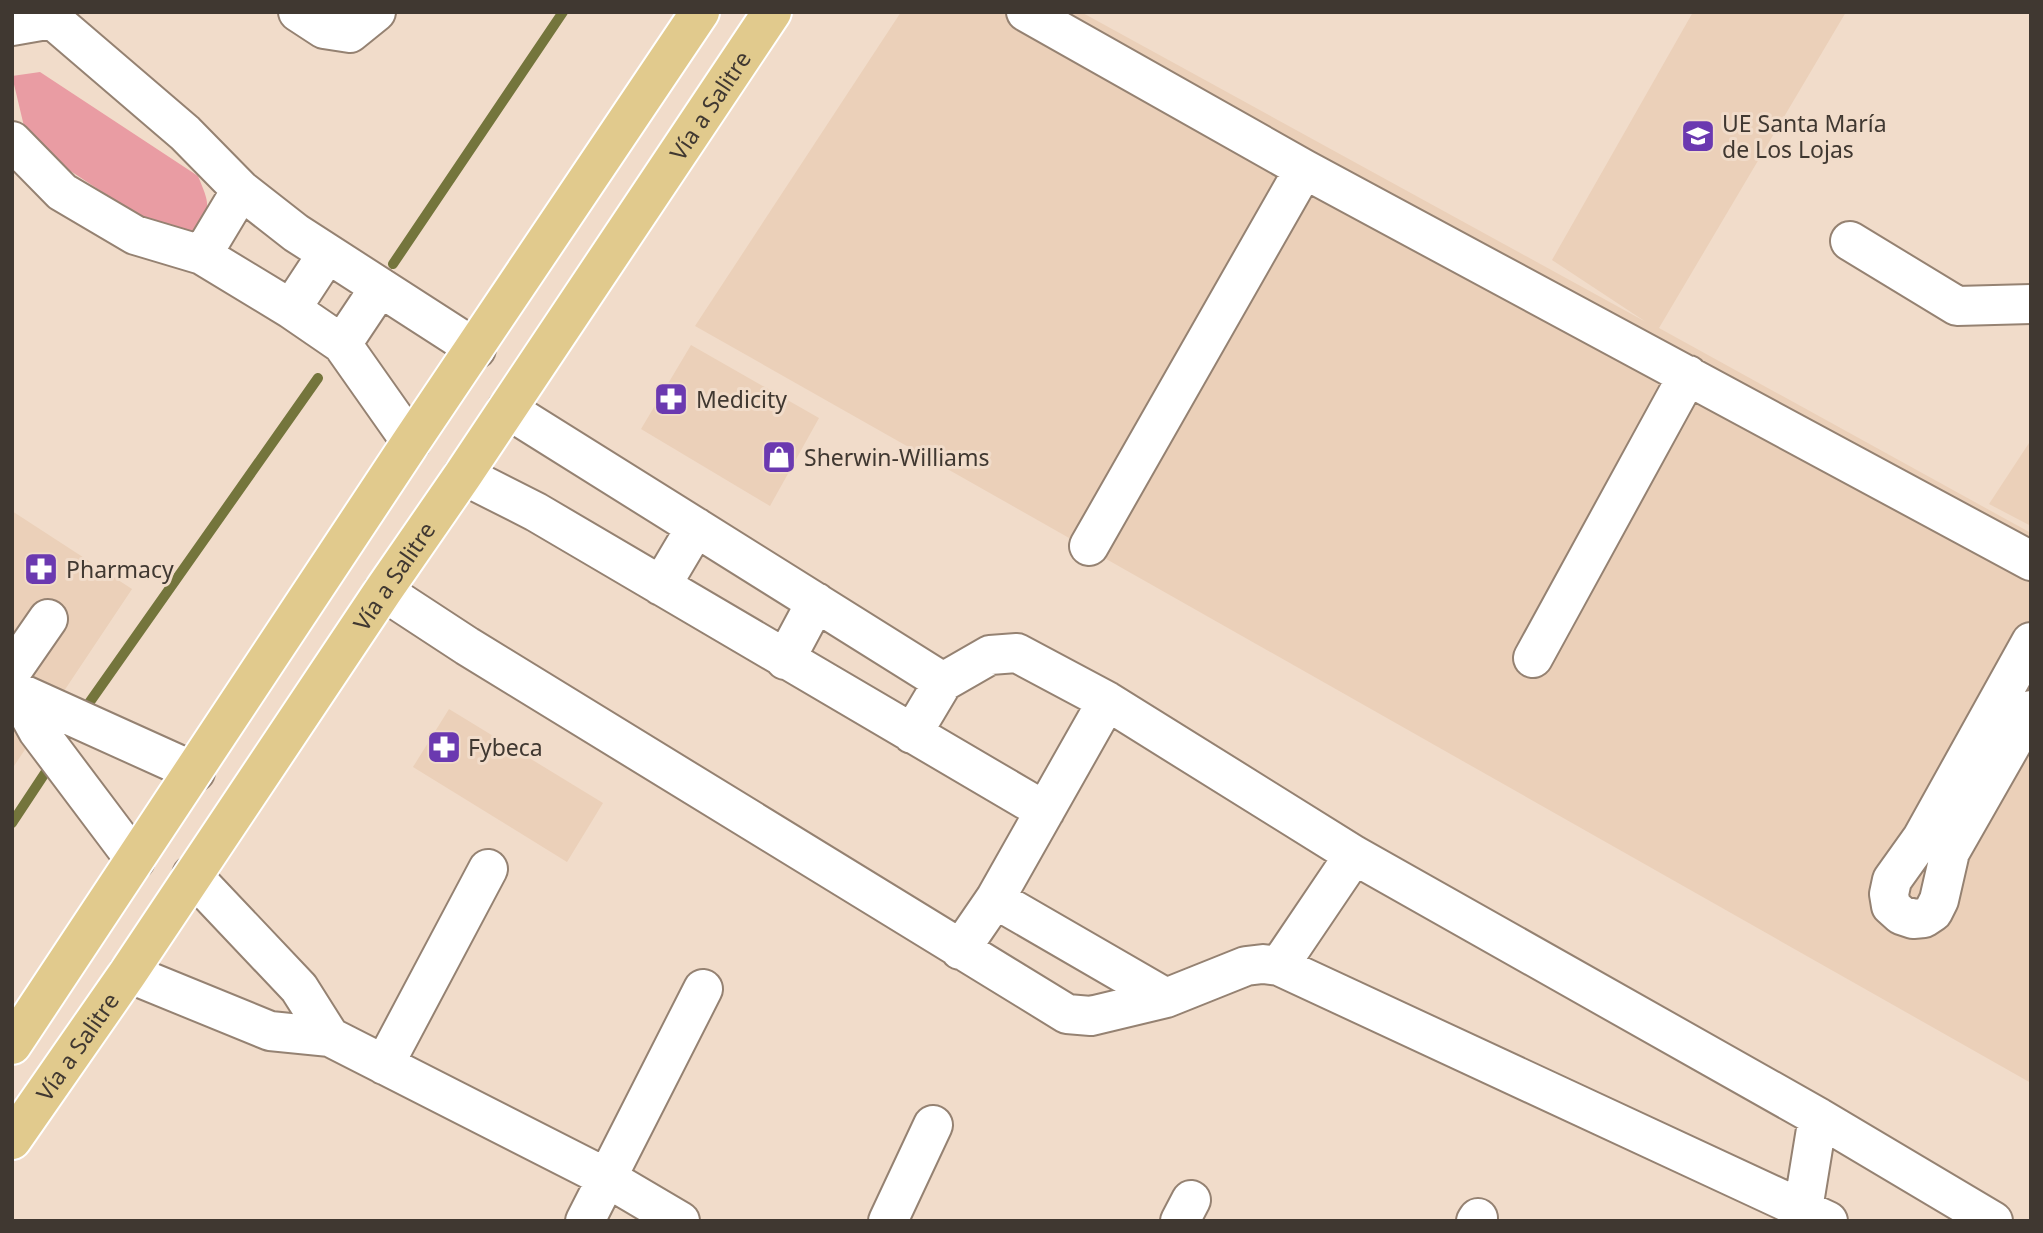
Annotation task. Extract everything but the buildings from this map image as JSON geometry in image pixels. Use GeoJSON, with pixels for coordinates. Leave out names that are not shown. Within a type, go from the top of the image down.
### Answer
{"type":"FeatureCollection","features":[{"type":"Feature","properties":{"kind":"main road"},"geometry":{"type":"LineString","coordinates":[[17,1031],[195,772],[411,442],[700,12]]}},
{"type":"Feature","properties":{"kind":"main road","name":"Vía a Salitre"},"geometry":{"type":"LineString","coordinates":[[12,1140],[128,973],[772,12]]}},
{"type":"Feature","properties":{"kind":"street"},"geometry":{"type":"LineString","coordinates":[[298,12],[324,29],[350,33],[376,12]]}},
{"type":"Feature","properties":{"kind":"street"},"geometry":{"type":"LineString","coordinates":[[1026,12],[1304,169],[2031,561]]}},
{"type":"Feature","properties":{"kind":"street"},"geometry":{"type":"LineString","coordinates":[[12,26],[51,16],[185,133],[241,190],[327,254],[476,349]]}},
{"type":"Feature","properties":{"kind":"street"},"geometry":{"type":"LineString","coordinates":[[12,141],[62,192],[135,235],[202,255],[292,309],[342,344],[411,442]]}},
{"type":"Feature","properties":{"kind":"street"},"geometry":{"type":"LineString","coordinates":[[1089,546],[1304,169]]}},
{"type":"Feature","properties":{"kind":"street"},"geometry":{"type":"LineString","coordinates":[[202,255],[241,190]]}},
{"type":"Feature","properties":{"kind":"street"},"geometry":{"type":"LineString","coordinates":[[1850,241],[1957,306],[2031,304]]}},
{"type":"Feature","properties":{"kind":"street"},"geometry":{"type":"LineString","coordinates":[[292,309],[327,254]]}},
{"type":"Feature","properties":{"kind":"street"},"geometry":{"type":"LineString","coordinates":[[342,344],[380,287]]}},
{"type":"Feature","properties":{"kind":"street"},"geometry":{"type":"LineString","coordinates":[[1533,658],[1688,375]]}},
{"type":"Feature","properties":{"kind":"street"},"geometry":{"type":"LineString","coordinates":[[507,409],[943,682]]}},
{"type":"Feature","properties":{"kind":"street"},"geometry":{"type":"LineString","coordinates":[[463,475],[536,512],[1045,811]]}},
{"type":"Feature","properties":{"kind":"street"},"geometry":{"type":"LineString","coordinates":[[662,586],[696,527]]}},
{"type":"Feature","properties":{"kind":"street"},"geometry":{"type":"LineString","coordinates":[[383,591],[478,654],[1067,1014],[1091,1016],[1166,998],[1246,966],[1279,966],[1815,1215],[1818,1118]]}},
{"type":"Feature","properties":{"kind":"street"},"geometry":{"type":"LineString","coordinates":[[785,660],[816,602]]}},
{"type":"Feature","properties":{"kind":"street"},"geometry":{"type":"LineString","coordinates":[[14,682],[48,619]]}},
{"type":"Feature","properties":{"kind":"street"},"geometry":{"type":"LineString","coordinates":[[2031,642],[1922,838],[1892,880],[1889,894],[1891,906],[1901,915],[1913,919],[1924,918],[1933,912],[1939,900],[1950,852],[2031,710]]}},
{"type":"Feature","properties":{"kind":"street"},"geometry":{"type":"LineString","coordinates":[[912,734],[943,682],[990,655],[1017,653],[1107,701],[1354,855],[1818,1118],[1993,1221]]}},
{"type":"Feature","properties":{"kind":"street"},"geometry":{"type":"LineString","coordinates":[[14,682],[195,772]]}},
{"type":"Feature","properties":{"kind":"street"},"geometry":{"type":"LineString","coordinates":[[14,682],[38,731],[135,860]]}},
{"type":"Feature","properties":{"kind":"street"},"geometry":{"type":"LineString","coordinates":[[960,950],[995,899],[1107,701]]}},
{"type":"Feature","properties":{"kind":"street"},"geometry":{"type":"LineString","coordinates":[[1279,966],[1354,855]]}},
{"type":"Feature","properties":{"kind":"street"},"geometry":{"type":"LineString","coordinates":[[384,1065],[488,869]]}},
{"type":"Feature","properties":{"kind":"street"},"geometry":{"type":"LineString","coordinates":[[192,875],[299,988],[330,1037]]}},
{"type":"Feature","properties":{"kind":"street"},"geometry":{"type":"LineString","coordinates":[[995,899],[1166,998]]}},
{"type":"Feature","properties":{"kind":"street"},"geometry":{"type":"LineString","coordinates":[[128,973],[270,1031],[330,1037],[607,1178],[680,1221]]}},
{"type":"Feature","properties":{"kind":"street"},"geometry":{"type":"LineString","coordinates":[[585,1221],[703,989]]}},
{"type":"Feature","properties":{"kind":"street"},"geometry":{"type":"LineString","coordinates":[[888,1221],[933,1125]]}},
{"type":"Feature","properties":{"kind":"shaded area"},"geometry":{"type":"Polygon","coordinates":[[[901,12],[1081,12],[1646,322],[1552,260],[1693,12],[1846,12],[1659,328],[2031,533],[2031,1083],[695,326],[901,12]]]}},
{"type":"Feature","properties":{"kind":"shaded area"},"geometry":{"type":"Polygon","coordinates":[[[40,72],[198,176],[207,205],[204,217],[193,233],[163,232],[28,143],[12,76],[40,72]]]}},
{"type":"Feature","properties":{"kind":"shaded area"},"geometry":{"type":"Polygon","coordinates":[[[691,345],[819,418],[770,506],[641,429],[691,345]]]}},
{"type":"Feature","properties":{"kind":"shaded area"},"geometry":{"type":"Polygon","coordinates":[[[2031,440],[2031,526],[1989,504],[2031,440]]]}},
{"type":"Feature","properties":{"kind":"shaded area"},"geometry":{"type":"Polygon","coordinates":[[[12,511],[132,589],[12,769],[12,511]]]}},
{"type":"Feature","properties":{"kind":"shaded area"},"geometry":{"type":"Polygon","coordinates":[[[449,709],[603,803],[567,862],[413,767],[449,709]]]}},
{"type":"Feature","properties":{"kind":"waterway"},"geometry":{"type":"LineString","coordinates":[[393,264],[563,12]]}},
{"type":"Feature","properties":{"kind":"waterway"},"geometry":{"type":"LineString","coordinates":[[82,713],[318,378]]}},
{"type":"Feature","properties":{"kind":"waterway"},"geometry":{"type":"LineString","coordinates":[[12,823],[53,761]]}},
{"type":"Feature","properties":{"kind":"place","name":"UE Santa María de Los Lojas"},"geometry":{"type":"Point","coordinates":[1698,136]}},
{"type":"Feature","properties":{"kind":"place","name":"Medicity"},"geometry":{"type":"Point","coordinates":[671,399]}},
{"type":"Feature","properties":{"kind":"place","name":"Sherwin-Williams"},"geometry":{"type":"Point","coordinates":[779,457]}},
{"type":"Feature","properties":{"kind":"place","name":"Pharmacy"},"geometry":{"type":"Point","coordinates":[41,569]}},
{"type":"Feature","properties":{"kind":"place","name":"Fybeca"},"geometry":{"type":"Point","coordinates":[444,747]}}]}
